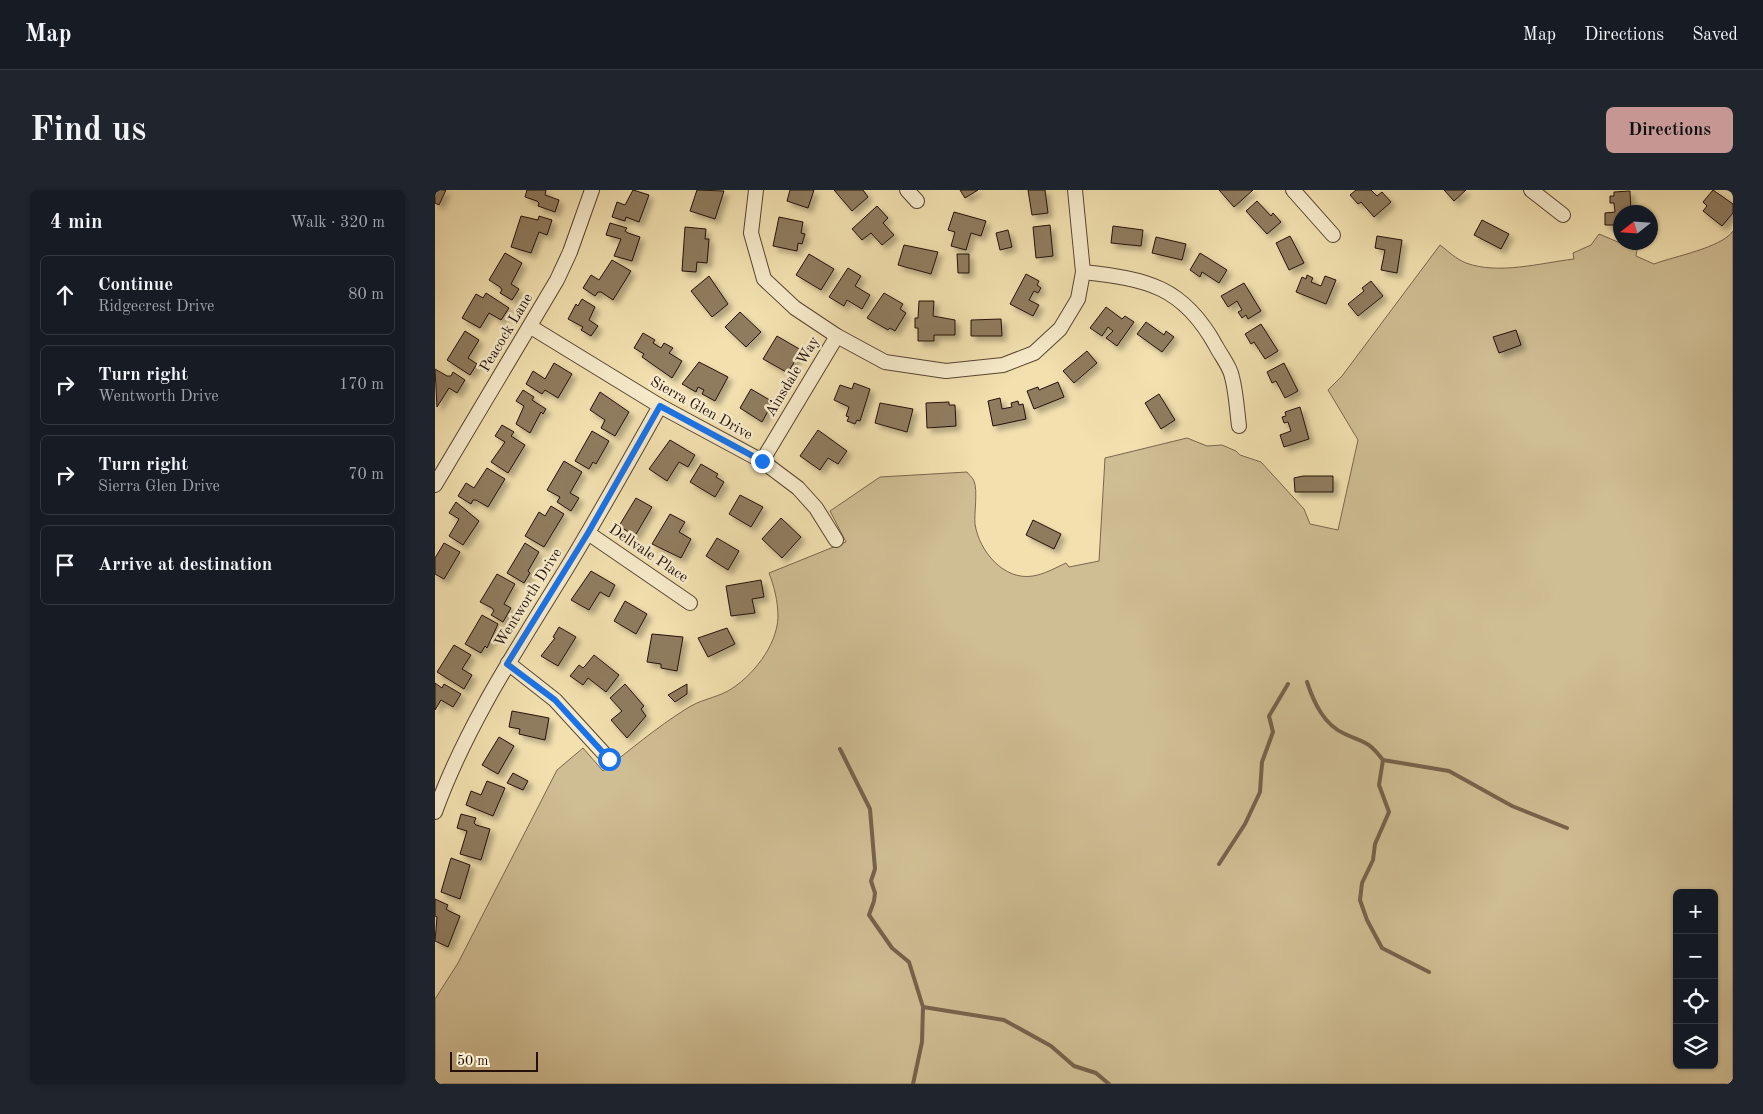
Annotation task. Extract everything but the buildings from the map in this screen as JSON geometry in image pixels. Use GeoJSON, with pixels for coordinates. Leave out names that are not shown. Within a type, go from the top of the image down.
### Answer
{"type":"FeatureCollection","features":[{"type":"Feature","properties":{"kind":"street","name":"Peacock Lane"},"geometry":{"type":"LineString","coordinates":[[435,485],[531,327],[564,266],[592,190]]}},
{"type":"Feature","properties":{"kind":"street"},"geometry":{"type":"LineString","coordinates":[[756,190],[751,233],[764,278],[795,308],[837,336],[885,362],[924,369],[964,370],[1003,365],[1034,353],[1060,329],[1078,299],[1083,272],[1075,190]]}},
{"type":"Feature","properties":{"kind":"street"},"geometry":{"type":"LineString","coordinates":[[907,190],[917,201]]}},
{"type":"Feature","properties":{"kind":"street"},"geometry":{"type":"LineString","coordinates":[[1293,190],[1333,235]]}},
{"type":"Feature","properties":{"kind":"street"},"geometry":{"type":"LineString","coordinates":[[1531,190],[1563,216]]}},
{"type":"Feature","properties":{"kind":"street"},"geometry":{"type":"LineString","coordinates":[[1083,272],[1129,277],[1163,288],[1190,308],[1212,339],[1232,375],[1239,426]]}},
{"type":"Feature","properties":{"kind":"street","name":"Sierra Glen Drive"},"geometry":{"type":"LineString","coordinates":[[531,327],[660,406],[762,461],[798,488],[816,508],[836,540]]}},
{"type":"Feature","properties":{"kind":"street","name":"Ainsdale Way"},"geometry":{"type":"LineString","coordinates":[[762,461],[837,336]]}},
{"type":"Feature","properties":{"kind":"street","name":"Wentworth Drive"},"geometry":{"type":"LineString","coordinates":[[435,812],[455,759],[507,664],[588,533],[660,406]]}},
{"type":"Feature","properties":{"kind":"street","name":"Dellvale Place"},"geometry":{"type":"LineString","coordinates":[[588,533],[690,603]]}},
{"type":"Feature","properties":{"kind":"street"},"geometry":{"type":"LineString","coordinates":[[507,664],[555,700],[609,759]]}},
{"type":"Feature","properties":{"kind":"shaded area"},"geometry":{"type":"Polygon","coordinates":[[[1733,231],[1733,1084],[435,1084],[435,999],[458,963],[557,770],[583,748],[603,771],[675,716],[696,703],[728,691],[746,678],[762,660],[777,628],[777,605],[769,573],[846,542],[830,511],[880,477],[967,472],[975,485],[975,524],[977,534],[987,554],[1003,569],[1012,574],[1022,576],[1042,574],[1066,563],[1069,567],[1099,561],[1105,458],[1187,438],[1207,446],[1222,445],[1236,451],[1240,455],[1261,462],[1304,509],[1310,524],[1338,530],[1358,440],[1328,390],[1342,376],[1440,245],[1466,263],[1492,268],[1506,268],[1574,259],[1573,253],[1591,245],[1599,234],[1613,240],[1613,250],[1637,250],[1636,256],[1654,264],[1719,242],[1733,231]]]}},
{"type":"Feature","properties":{"kind":"waterway"},"geometry":{"type":"LineString","coordinates":[[1307,682],[1313,698],[1331,725],[1367,744],[1383,760],[1449,771],[1512,806],[1567,828]]}},
{"type":"Feature","properties":{"kind":"waterway"},"geometry":{"type":"LineString","coordinates":[[1219,864],[1245,824],[1260,792],[1262,762],[1273,732],[1269,716],[1288,684]]}},
{"type":"Feature","properties":{"kind":"waterway"},"geometry":{"type":"LineString","coordinates":[[840,749],[870,809],[875,869],[871,881],[875,893],[869,915],[892,948],[909,962],[923,1007],[1004,1020],[1051,1046],[1074,1066],[1096,1073],[1109,1084]]}},
{"type":"Feature","properties":{"kind":"waterway"},"geometry":{"type":"LineString","coordinates":[[1383,760],[1379,785],[1389,812],[1375,844],[1373,860],[1362,883],[1360,900],[1367,920],[1382,948],[1429,972]]}},
{"type":"Feature","properties":{"kind":"waterway"},"geometry":{"type":"LineString","coordinates":[[913,1084],[922,1042],[923,1007]]}},
{"type":"Feature","properties":{"kind":"route"},"geometry":{"type":"LineString","coordinates":[[609,759],[555,700],[507,664],[588,533],[660,406],[762,461]]}}]}
